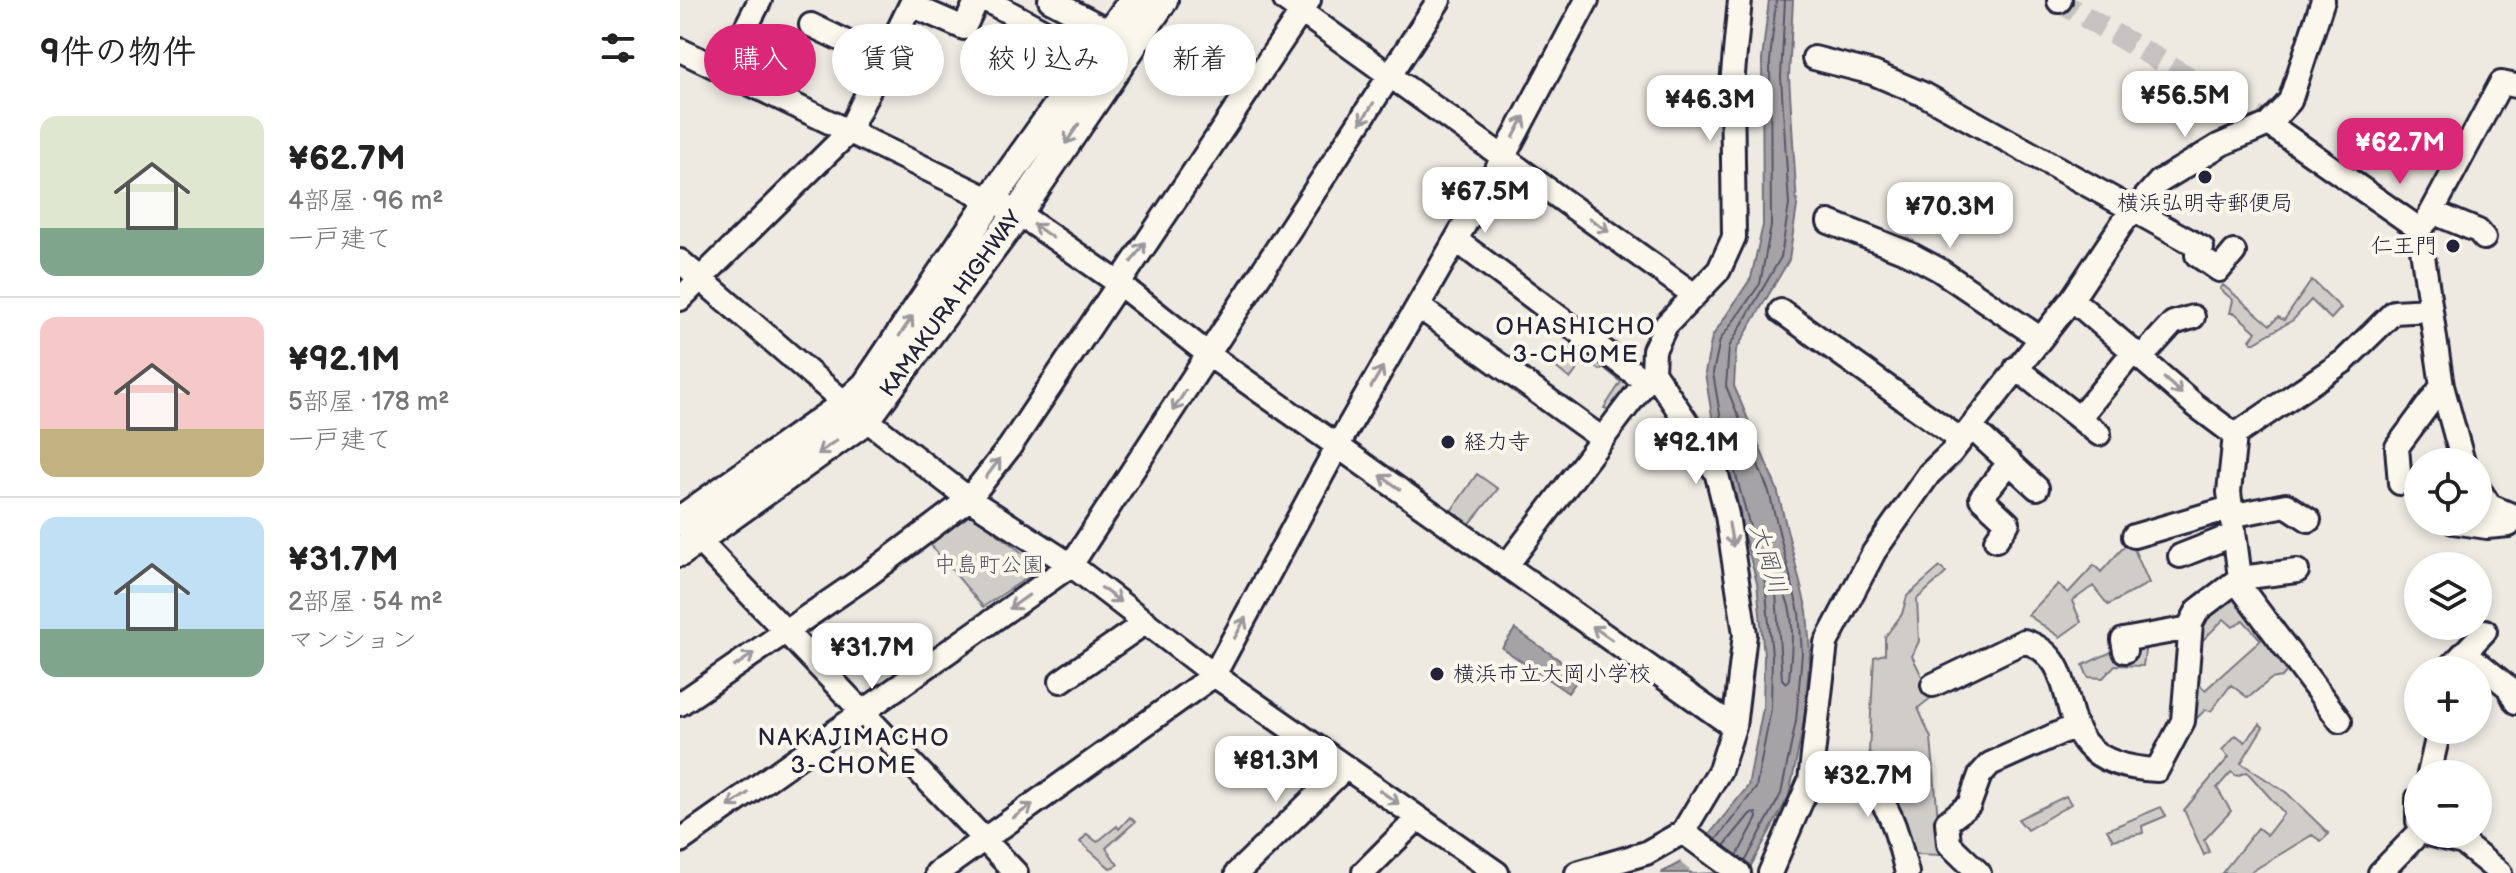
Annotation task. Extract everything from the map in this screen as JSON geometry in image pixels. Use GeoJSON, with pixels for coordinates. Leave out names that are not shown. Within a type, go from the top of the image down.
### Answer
{"type":"FeatureCollection","features":[{"type":"Feature","properties":{"kind":"main road","name":"KAMAKURA HIGHWAY"},"geometry":{"type":"LineString","coordinates":[[1117,24],[1134,0]]}},
{"type":"Feature","properties":{"kind":"main road","name":"KAMAKURA HIGHWAY"},"geometry":{"type":"LineString","coordinates":[[684,531],[856,411],[1018,213],[1163,0]]}},
{"type":"Feature","properties":{"kind":"main road","name":"KAMAKURA HIGHWAY"},"geometry":{"type":"LineString","coordinates":[[856,411],[866,386],[1065,96]]}},
{"type":"Feature","properties":{"kind":"street"},"geometry":{"type":"LineString","coordinates":[[748,24],[760,0]]}},
{"type":"Feature","properties":{"kind":"street"},"geometry":{"type":"LineString","coordinates":[[901,24],[912,2],[964,28],[977,0]]}},
{"type":"Feature","properties":{"kind":"street"},"geometry":{"type":"LineString","coordinates":[[986,0],[1031,24]]}},
{"type":"Feature","properties":{"kind":"street"},"geometry":{"type":"LineString","coordinates":[[1050,0],[1096,24]]}},
{"type":"Feature","properties":{"kind":"street"},"geometry":{"type":"LineString","coordinates":[[680,841],[1071,565],[1439,0]]}},
{"type":"Feature","properties":{"kind":"street"},"geometry":{"type":"LineString","coordinates":[[937,873],[1214,675],[1338,445],[1504,156],[1587,0]]}},
{"type":"Feature","properties":{"kind":"street"},"geometry":{"type":"LineString","coordinates":[[1507,565],[1648,376],[1654,350],[1666,325],[1719,270],[1734,237],[1732,84],[1740,0]]}},
{"type":"Feature","properties":{"kind":"street"},"geometry":{"type":"LineString","coordinates":[[1770,873],[1810,781],[1826,643],[1894,522],[1929,474],[1966,434],[2072,299],[2135,208],[2159,182],[2220,145],[2269,124],[2290,101],[2323,0]]}},
{"type":"Feature","properties":{"kind":"street"},"geometry":{"type":"LineString","coordinates":[[680,704],[969,499],[1009,448],[1299,4],[1390,76],[1693,294]]}},
{"type":"Feature","properties":{"kind":"street"},"geometry":{"type":"LineString","coordinates":[[680,50],[704,62]]}},
{"type":"Feature","properties":{"kind":"street"},"geometry":{"type":"LineString","coordinates":[[1814,58],[1873,73],[1925,95],[2135,208],[2202,248],[2197,255],[2219,270],[2234,252]]}},
{"type":"Feature","properties":{"kind":"street"},"geometry":{"type":"LineString","coordinates":[[2459,448],[2442,386],[2429,310],[2425,220],[2501,83],[2516,86]]}},
{"type":"Feature","properties":{"kind":"street"},"geometry":{"type":"LineString","coordinates":[[772,96],[1018,213],[1117,282],[1209,355],[1734,727]]}},
{"type":"Feature","properties":{"kind":"street"},"geometry":{"type":"LineString","coordinates":[[680,299],[848,133],[866,96]]}},
{"type":"Feature","properties":{"kind":"street"},"geometry":{"type":"LineString","coordinates":[[2269,124],[2425,220],[2478,231],[2484,238]]}},
{"type":"Feature","properties":{"kind":"street"},"geometry":{"type":"LineString","coordinates":[[1829,222],[1908,253],[1938,269],[2040,338]]}},
{"type":"Feature","properties":{"kind":"street"},"geometry":{"type":"LineString","coordinates":[[1456,240],[1648,376],[1702,445],[1717,475],[1727,515],[1745,634],[1734,727],[1720,770],[1683,832],[1646,853],[1577,873]]}},
{"type":"Feature","properties":{"kind":"street"},"geometry":{"type":"LineString","coordinates":[[680,261],[856,411],[969,499],[1071,565],[1214,675],[1497,873]]}},
{"type":"Feature","properties":{"kind":"street"},"geometry":{"type":"LineString","coordinates":[[2072,299],[2235,435]]}},
{"type":"Feature","properties":{"kind":"street"},"geometry":{"type":"LineString","coordinates":[[1418,306],[1601,438]]}},
{"type":"Feature","properties":{"kind":"street"},"geometry":{"type":"LineString","coordinates":[[2235,435],[2344,361],[2394,312],[2429,310]]}},
{"type":"Feature","properties":{"kind":"street"},"geometry":{"type":"LineString","coordinates":[[1781,311],[2010,462],[2037,488]]}},
{"type":"Feature","properties":{"kind":"street"},"geometry":{"type":"LineString","coordinates":[[2079,418],[2173,323],[2193,317]]}},
{"type":"Feature","properties":{"kind":"street"},"geometry":{"type":"LineString","coordinates":[[2016,368],[2099,434]]}},
{"type":"Feature","properties":{"kind":"street"},"geometry":{"type":"LineString","coordinates":[[2400,483],[2397,447],[2442,386]]}},
{"type":"Feature","properties":{"kind":"street"},"geometry":{"type":"LineString","coordinates":[[2235,435],[2231,519],[2238,580],[2340,721]]}},
{"type":"Feature","properties":{"kind":"street"},"geometry":{"type":"LineString","coordinates":[[1996,540],[2008,523],[1981,498],[2010,462]]}},
{"type":"Feature","properties":{"kind":"street"},"geometry":{"type":"LineString","coordinates":[[2134,536],[2231,519],[2286,505],[2309,520]]}},
{"type":"Feature","properties":{"kind":"street"},"geometry":{"type":"LineString","coordinates":[[2492,507],[2515,517],[2509,525],[2492,527]]}},
{"type":"Feature","properties":{"kind":"street"},"geometry":{"type":"LineString","coordinates":[[2180,556],[2231,519]]}},
{"type":"Feature","properties":{"kind":"street"},"geometry":{"type":"LineString","coordinates":[[684,531],[1016,873]]}},
{"type":"Feature","properties":{"kind":"street"},"geometry":{"type":"LineString","coordinates":[[1933,685],[2024,641],[2035,645],[2052,661],[2061,677],[2075,726],[2088,749],[2098,758],[2135,769],[2157,770],[2183,721],[2190,628],[2198,610],[2238,580],[2297,571]]}},
{"type":"Feature","properties":{"kind":"street"},"geometry":{"type":"LineString","coordinates":[[1061,681],[1146,622]]}},
{"type":"Feature","properties":{"kind":"street"},"geometry":{"type":"LineString","coordinates":[[2125,651],[2123,640],[2190,628]]}},
{"type":"Feature","properties":{"kind":"street"},"geometry":{"type":"LineString","coordinates":[[2461,656],[2476,640]]}},
{"type":"Feature","properties":{"kind":"street"},"geometry":{"type":"LineString","coordinates":[[2465,652],[2508,687],[2516,702]]}},
{"type":"Feature","properties":{"kind":"street"},"geometry":{"type":"LineString","coordinates":[[1976,870],[1949,844],[1947,822],[1969,805],[1980,775],[1990,764],[2075,726]]}},
{"type":"Feature","properties":{"kind":"street"},"geometry":{"type":"LineString","coordinates":[[1237,873],[1346,767]]}},
{"type":"Feature","properties":{"kind":"street"},"geometry":{"type":"LineString","coordinates":[[1810,781],[1851,781],[1873,789],[1887,805],[1907,873]]}},
{"type":"Feature","properties":{"kind":"street"},"geometry":{"type":"LineString","coordinates":[[1364,872],[1418,818]]}},
{"type":"Feature","properties":{"kind":"street"},"geometry":{"type":"LineString","coordinates":[[1683,832],[1739,873]]}},
{"type":"Feature","properties":{"kind":"street"},"geometry":{"type":"LineString","coordinates":[[2380,873],[2404,848]]}},
{"type":"Feature","properties":{"kind":"street"},"geometry":{"type":"LineString","coordinates":[[2469,848],[2500,873]]}},
{"type":"Feature","properties":{"kind":"green space"},"geometry":{"type":"Polygon","coordinates":[[[2312,280],[2341,308],[2331,319],[2311,300],[2293,320],[2253,343],[2250,340],[2256,332],[2235,313],[2230,313],[2233,300],[2220,289],[2223,285],[2270,325],[2278,317],[2284,320],[2312,280]]]}},
{"type":"Feature","properties":{"kind":"green space"},"geometry":{"type":"Polygon","coordinates":[[[1577,341],[1634,381],[1613,411],[1604,408],[1621,382],[1604,368],[1600,370],[1585,359],[1570,379],[1554,366],[1577,341]]]}},
{"type":"Feature","properties":{"kind":"green space"},"geometry":{"type":"Polygon","coordinates":[[[1477,474],[1498,489],[1468,526],[1451,511],[1477,474]]]}},
{"type":"Feature","properties":{"kind":"green space","name":"中島町公園"},"geometry":{"type":"Polygon","coordinates":[[[969,512],[1042,568],[983,607],[930,544],[969,512]]]}},
{"type":"Feature","properties":{"kind":"green space"},"geometry":{"type":"Polygon","coordinates":[[[2130,540],[2149,583],[2108,605],[2093,586],[2072,601],[2081,622],[2060,637],[2028,615],[2058,584],[2068,593],[2094,565],[2101,572],[2130,540]]]}},
{"type":"Feature","properties":{"kind":"green space"},"geometry":{"type":"Polygon","coordinates":[[[1940,567],[1946,573],[1917,599],[1919,641],[1912,656],[1932,697],[1918,708],[1931,738],[1941,855],[1916,854],[1880,786],[1880,761],[1869,752],[1874,657],[1885,654],[1885,637],[1902,614],[1907,596],[1940,567]]]}},
{"type":"Feature","properties":{"kind":"green space"},"geometry":{"type":"Polygon","coordinates":[[[2236,594],[2291,666],[2282,677],[2271,679],[2248,698],[2231,685],[2211,711],[2205,710],[2194,721],[2189,715],[2192,677],[2205,690],[2261,640],[2243,620],[2233,627],[2224,619],[2200,643],[2194,642],[2207,612],[2236,594]]]}},
{"type":"Feature","properties":{"kind":"green space"},"geometry":{"type":"Polygon","coordinates":[[[2146,643],[2143,666],[2115,665],[2103,678],[2088,677],[2083,665],[2120,648],[2146,643]]]}},
{"type":"Feature","properties":{"kind":"green space"},"geometry":{"type":"Polygon","coordinates":[[[2260,724],[2263,727],[2241,763],[2287,793],[2329,834],[2321,841],[2312,835],[2249,873],[2222,873],[2258,828],[2267,835],[2284,813],[2247,772],[2237,776],[2231,772],[2217,788],[2231,811],[2204,840],[2209,852],[2204,855],[2184,810],[2229,757],[2222,750],[2236,735],[2245,742],[2260,724]]]}},
{"type":"Feature","properties":{"kind":"green space"},"geometry":{"type":"Polygon","coordinates":[[[2066,796],[2071,804],[2027,830],[2018,819],[2066,796]]]}},
{"type":"Feature","properties":{"kind":"green space"},"geometry":{"type":"Polygon","coordinates":[[[2161,807],[2166,816],[2142,826],[2143,833],[2113,840],[2107,830],[2161,807]]]}},
{"type":"Feature","properties":{"kind":"green space"},"geometry":{"type":"Polygon","coordinates":[[[1130,817],[1135,822],[1106,848],[1118,865],[1110,868],[1080,842],[1087,834],[1097,842],[1117,826],[1119,829],[1130,817]]]}},
{"type":"Feature","properties":{"kind":"water","name":"大岡川"},"geometry":{"type":"Polygon","coordinates":[[[1769,0],[1793,0],[1789,77],[1797,206],[1789,260],[1736,350],[1734,386],[1777,489],[1807,611],[1810,653],[1804,722],[1789,796],[1747,873],[1661,873],[1692,856],[1748,786],[1763,708],[1764,655],[1757,583],[1713,422],[1705,373],[1712,337],[1751,278],[1763,225],[1762,60],[1769,0]]]}},
{"type":"Feature","properties":{"kind":"water"},"geometry":{"type":"Polygon","coordinates":[[[1515,629],[1581,675],[1568,693],[1502,648],[1515,629]]]}},
{"type":"Feature","properties":{"kind":"pier"},"geometry":{"type":"Polygon","coordinates":[[[1706,834],[1754,871],[1693,873],[1680,862],[1706,834]]]}},
{"type":"Feature","properties":{"kind":"tunnel"},"geometry":{"type":"LineString","coordinates":[[2056,0],[2269,124]]}},
{"type":"Feature","properties":{"kind":"place","name":"横浜弘明寺郵便局"},"geometry":{"type":"Point","coordinates":[2205,177]}},
{"type":"Feature","properties":{"kind":"place","name":"仁王門"},"geometry":{"type":"Point","coordinates":[2453,246]}},
{"type":"Feature","properties":{"kind":"place","name":"経力寺"},"geometry":{"type":"Point","coordinates":[1448,442]}},
{"type":"Feature","properties":{"kind":"place","name":"横浜市立大岡小学校"},"geometry":{"type":"Point","coordinates":[1437,674]}},
{"type":"Feature","properties":{"kind":"district","name":"OHASHICHO 3-CHOME"},"geometry":{"type":"Point","coordinates":[1576,340]}},
{"type":"Feature","properties":{"kind":"district","name":"NAKAJIMACHO 3-CHOME"},"geometry":{"type":"Point","coordinates":[854,751]}}]}
